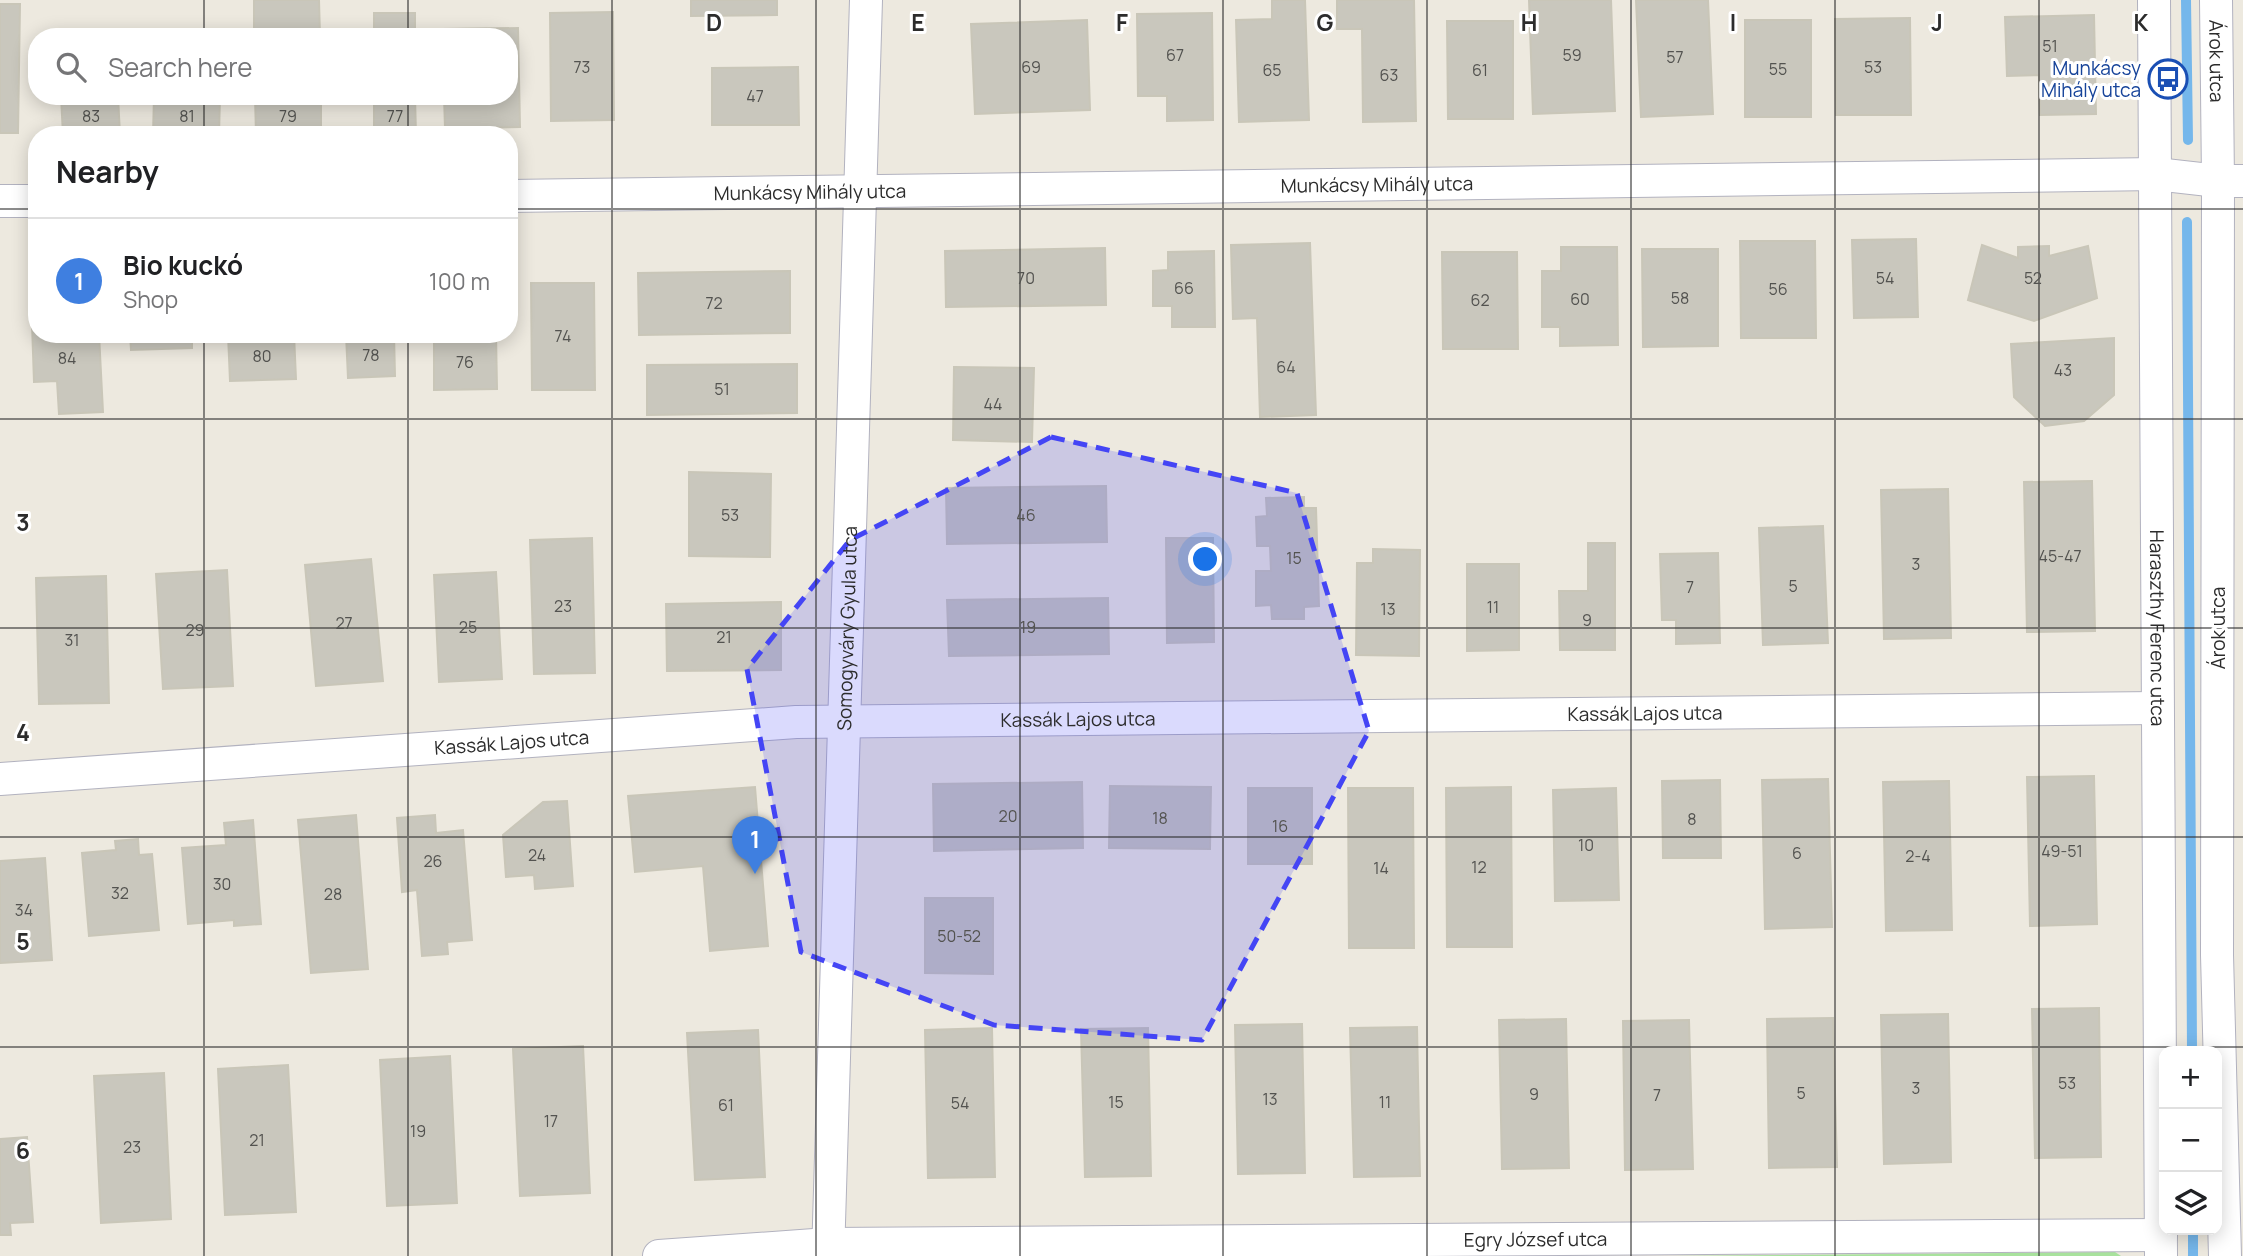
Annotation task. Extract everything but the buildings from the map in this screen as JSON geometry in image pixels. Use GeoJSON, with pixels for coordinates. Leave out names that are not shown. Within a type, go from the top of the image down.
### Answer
{"type":"FeatureCollection","features":[{"type":"Feature","properties":{"kind":"street","name":"Somogyváry Gyula utca"},"geometry":{"type":"LineString","coordinates":[[828,1250],[866,0]]}},
{"type":"Feature","properties":{"kind":"street","name":"Haraszthy Ferenc utca"},"geometry":{"type":"LineString","coordinates":[[2154,0],[2161,1245]]}},
{"type":"Feature","properties":{"kind":"street","name":"Árok utca"},"geometry":{"type":"LineString","coordinates":[[2216,0],[2231,181],[2230,955],[2225,1256]]}},
{"type":"Feature","properties":{"kind":"street","name":"Munkácsy Mihály utca"},"geometry":{"type":"LineString","coordinates":[[518,196],[2156,174],[2231,181]]}},
{"type":"Feature","properties":{"kind":"street"},"geometry":{"type":"LineString","coordinates":[[0,201],[28,201]]}},
{"type":"Feature","properties":{"kind":"street","name":"Kassák Lajos utca"},"geometry":{"type":"LineString","coordinates":[[0,779],[796,722],[2157,708]]}},
{"type":"Feature","properties":{"kind":"street","name":"Egry József utca"},"geometry":{"type":"LineString","coordinates":[[659,1256],[828,1250],[2161,1245]]}},
{"type":"Feature","properties":{"kind":"highlighted area"},"geometry":{"type":"Polygon","coordinates":[[[1051,437],[1297,493],[1369,731],[1202,1040],[994,1025],[801,952],[747,669],[850,540],[1051,437]]]}},
{"type":"Feature","properties":{"kind":"green space"},"geometry":{"type":"Polygon","coordinates":[[[2115,1252],[2121,1256],[1672,1256],[2115,1252]]]}},
{"type":"Feature","properties":{"kind":"waterway"},"geometry":{"type":"LineString","coordinates":[[2186,0],[2188,140]]}},
{"type":"Feature","properties":{"kind":"waterway"},"geometry":{"type":"LineString","coordinates":[[2187,222],[2192,1046]]}},
{"type":"Feature","properties":{"kind":"waterway"},"geometry":{"type":"LineString","coordinates":[[2193,1235],[2193,1256]]}},
{"type":"Feature","properties":{"kind":"place","name":"Munkácsy Mihály utca"},"geometry":{"type":"Point","coordinates":[2168,79]}},
{"type":"Feature","properties":{"kind":"place","name":"Bio kuckó"},"geometry":{"type":"Point","coordinates":[755,874]}}]}
